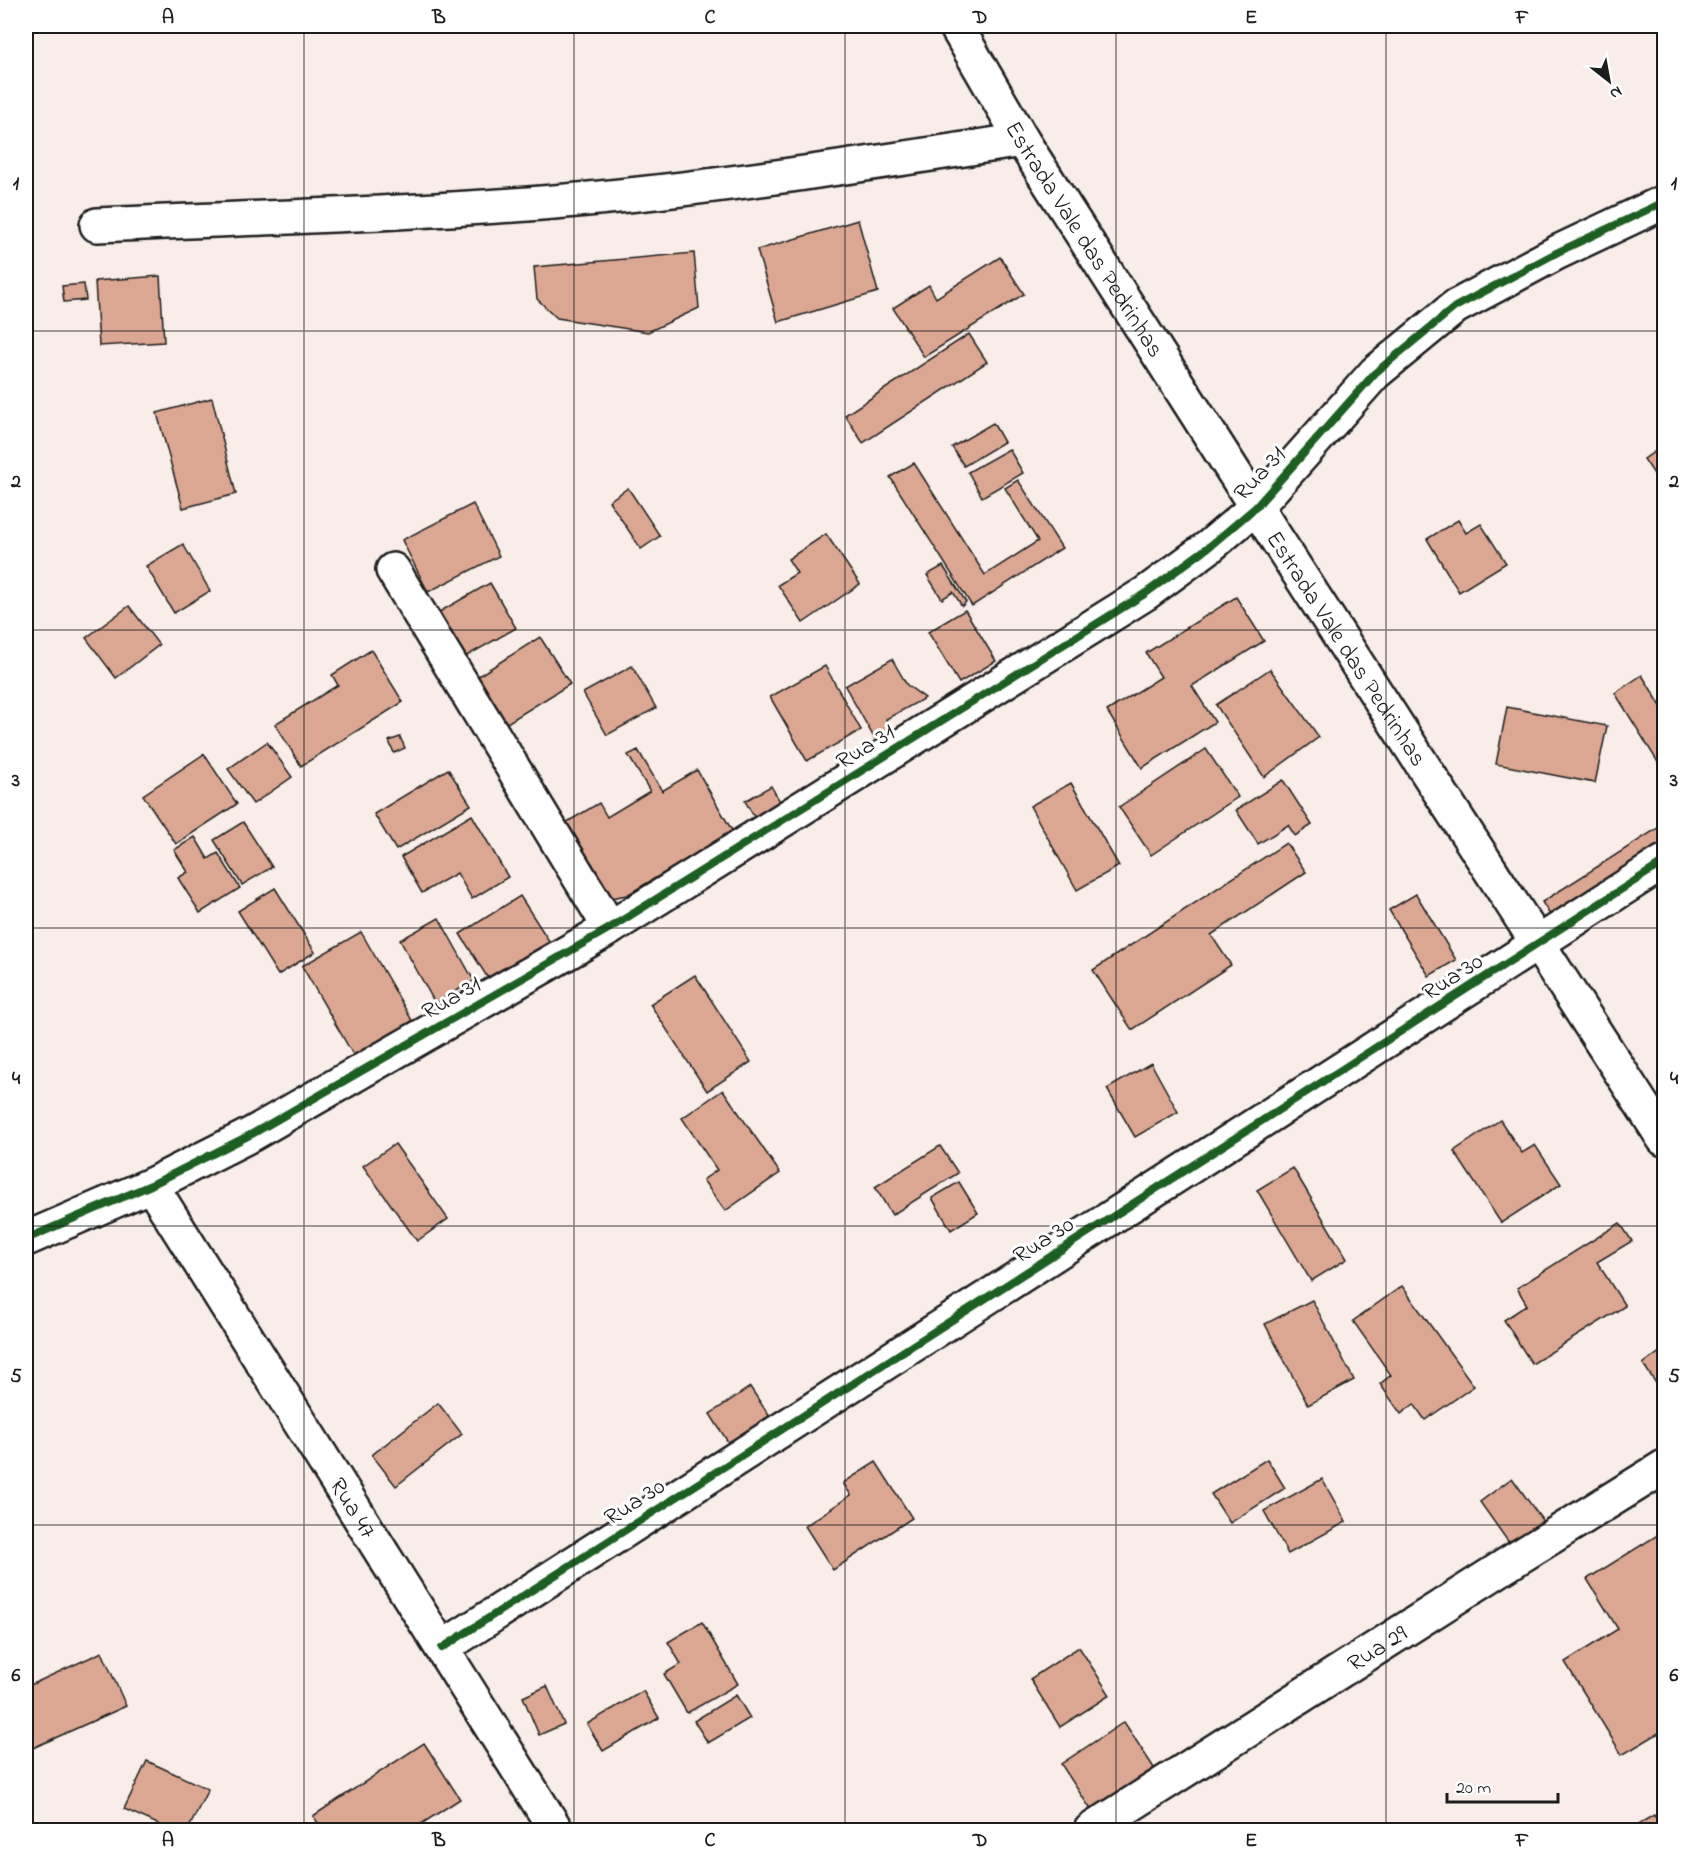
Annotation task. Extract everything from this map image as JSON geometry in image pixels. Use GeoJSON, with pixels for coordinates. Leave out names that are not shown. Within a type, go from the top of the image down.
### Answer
{"type":"FeatureCollection","features":[{"type":"Feature","properties":{"kind":"street","name":"Estrada Vale das Pedrinhas"},"geometry":{"type":"LineString","coordinates":[[956,26],[1022,140],[1256,507],[1665,1139]]}},
{"type":"Feature","properties":{"kind":"street"},"geometry":{"type":"LineString","coordinates":[[977,26],[977,63]]}},
{"type":"Feature","properties":{"kind":"street"},"geometry":{"type":"LineString","coordinates":[[97,225],[359,214],[554,202],[742,183],[1022,140]]}},
{"type":"Feature","properties":{"kind":"street","name":"Rua 31"},"geometry":{"type":"LineString","coordinates":[[26,1239],[151,1185],[252,1134],[610,928],[1146,593],[1210,546],[1256,507],[1375,373],[1455,307],[1558,252],[1665,202]]}},
{"type":"Feature","properties":{"kind":"street"},"geometry":{"type":"LineString","coordinates":[[393,570],[610,928]]}},
{"type":"Feature","properties":{"kind":"street","name":"Rua 30"},"geometry":{"type":"LineString","coordinates":[[442,1648],[1665,862]]}},
{"type":"Feature","properties":{"kind":"street","name":"Rua 47"},"geometry":{"type":"LineString","coordinates":[[151,1185],[555,1830]]}},
{"type":"Feature","properties":{"kind":"street","name":"Rua 29"},"geometry":{"type":"LineString","coordinates":[[1091,1830],[1665,1467]]}},
{"type":"Feature","properties":{"kind":"building"},"geometry":{"type":"Polygon","coordinates":[[[858,220],[878,292],[778,322],[757,250],[858,220]]]}},
{"type":"Feature","properties":{"kind":"building"},"geometry":{"type":"Polygon","coordinates":[[[694,253],[699,308],[648,332],[557,318],[537,299],[534,267],[694,253]]]}},
{"type":"Feature","properties":{"kind":"building"},"geometry":{"type":"Polygon","coordinates":[[[1000,257],[1024,294],[924,357],[893,308],[929,285],[936,298],[1000,257]]]}},
{"type":"Feature","properties":{"kind":"building"},"geometry":{"type":"Polygon","coordinates":[[[160,276],[164,342],[99,346],[95,281],[160,276]]]}},
{"type":"Feature","properties":{"kind":"building"},"geometry":{"type":"Polygon","coordinates":[[[84,284],[86,300],[64,302],[62,286],[84,284]]]}},
{"type":"Feature","properties":{"kind":"building"},"geometry":{"type":"Polygon","coordinates":[[[969,334],[987,362],[863,443],[845,415],[969,334]]]}},
{"type":"Feature","properties":{"kind":"building"},"geometry":{"type":"Polygon","coordinates":[[[212,398],[236,494],[183,508],[157,413],[212,398]]]}},
{"type":"Feature","properties":{"kind":"building"},"geometry":{"type":"Polygon","coordinates":[[[993,423],[1004,442],[964,466],[952,447],[993,423]]]}},
{"type":"Feature","properties":{"kind":"building"},"geometry":{"type":"Polygon","coordinates":[[[1664,445],[1664,489],[1644,459],[1664,445]]]}},
{"type":"Feature","properties":{"kind":"building"},"geometry":{"type":"Polygon","coordinates":[[[1009,449],[1023,473],[982,497],[968,472],[1009,449]]]}},
{"type":"Feature","properties":{"kind":"building"},"geometry":{"type":"Polygon","coordinates":[[[914,463],[985,575],[1038,541],[1005,488],[1018,480],[1062,548],[972,606],[890,477],[914,463]]]}},
{"type":"Feature","properties":{"kind":"building"},"geometry":{"type":"Polygon","coordinates":[[[628,488],[660,536],[641,549],[609,501],[628,488]]]}},
{"type":"Feature","properties":{"kind":"building"},"geometry":{"type":"Polygon","coordinates":[[[473,504],[499,556],[428,592],[402,540],[473,504]]]}},
{"type":"Feature","properties":{"kind":"building"},"geometry":{"type":"Polygon","coordinates":[[[1458,520],[1466,533],[1481,524],[1506,563],[1459,592],[1427,539],[1458,520]]]}},
{"type":"Feature","properties":{"kind":"building"},"geometry":{"type":"Polygon","coordinates":[[[826,534],[860,584],[803,623],[778,585],[797,573],[788,559],[826,534]]]}},
{"type":"Feature","properties":{"kind":"building"},"geometry":{"type":"Polygon","coordinates":[[[183,544],[210,591],[174,613],[146,566],[183,544]]]}},
{"type":"Feature","properties":{"kind":"building"},"geometry":{"type":"Polygon","coordinates":[[[943,566],[966,602],[962,606],[953,592],[942,599],[927,575],[943,566]]]}},
{"type":"Feature","properties":{"kind":"building"},"geometry":{"type":"Polygon","coordinates":[[[490,583],[516,628],[465,657],[439,612],[490,583]]]}},
{"type":"Feature","properties":{"kind":"building"},"geometry":{"type":"Polygon","coordinates":[[[1236,597],[1264,641],[1192,686],[1215,722],[1142,768],[1107,711],[1161,677],[1146,653],[1236,597]]]}},
{"type":"Feature","properties":{"kind":"building"},"geometry":{"type":"Polygon","coordinates":[[[129,606],[159,645],[116,678],[86,638],[129,606]]]}},
{"type":"Feature","properties":{"kind":"building"},"geometry":{"type":"Polygon","coordinates":[[[965,610],[996,661],[959,683],[928,632],[965,610]]]}},
{"type":"Feature","properties":{"kind":"building"},"geometry":{"type":"Polygon","coordinates":[[[540,637],[570,684],[504,725],[475,678],[540,637]]]}},
{"type":"Feature","properties":{"kind":"building"},"geometry":{"type":"Polygon","coordinates":[[[371,650],[403,702],[301,766],[275,724],[338,685],[332,675],[371,650]]]}},
{"type":"Feature","properties":{"kind":"building"},"geometry":{"type":"Polygon","coordinates":[[[892,659],[907,685],[925,698],[886,719],[898,741],[881,750],[845,686],[892,659]]]}},
{"type":"Feature","properties":{"kind":"building"},"geometry":{"type":"Polygon","coordinates":[[[632,666],[656,708],[607,735],[583,693],[632,666]]]}},
{"type":"Feature","properties":{"kind":"building"},"geometry":{"type":"Polygon","coordinates":[[[825,666],[861,730],[807,761],[770,697],[825,666]]]}},
{"type":"Feature","properties":{"kind":"building"},"geometry":{"type":"Polygon","coordinates":[[[1270,669],[1319,737],[1264,777],[1216,705],[1270,669]]]}},
{"type":"Feature","properties":{"kind":"building"},"geometry":{"type":"Polygon","coordinates":[[[1642,675],[1664,711],[1664,772],[1615,693],[1642,675]]]}},
{"type":"Feature","properties":{"kind":"building"},"geometry":{"type":"Polygon","coordinates":[[[1507,707],[1607,726],[1595,783],[1496,764],[1507,707]]]}},
{"type":"Feature","properties":{"kind":"building"},"geometry":{"type":"Polygon","coordinates":[[[400,737],[405,748],[394,753],[389,741],[400,737]]]}},
{"type":"Feature","properties":{"kind":"building"},"geometry":{"type":"Polygon","coordinates":[[[267,742],[292,777],[253,804],[228,769],[267,742]]]}},
{"type":"Feature","properties":{"kind":"building"},"geometry":{"type":"Polygon","coordinates":[[[1206,749],[1238,797],[1151,855],[1119,807],[1206,749]]]}},
{"type":"Feature","properties":{"kind":"building"},"geometry":{"type":"Polygon","coordinates":[[[638,750],[662,791],[697,770],[733,832],[627,895],[606,899],[562,825],[599,803],[607,817],[650,791],[628,755],[638,750]]]}},
{"type":"Feature","properties":{"kind":"building"},"geometry":{"type":"Polygon","coordinates":[[[204,754],[237,804],[176,844],[143,795],[204,754]]]}},
{"type":"Feature","properties":{"kind":"building"},"geometry":{"type":"Polygon","coordinates":[[[448,769],[471,805],[396,850],[374,814],[448,769]]]}},
{"type":"Feature","properties":{"kind":"building"},"geometry":{"type":"Polygon","coordinates":[[[1283,780],[1312,825],[1295,836],[1288,825],[1258,844],[1236,810],[1283,780]]]}},
{"type":"Feature","properties":{"kind":"building"},"geometry":{"type":"Polygon","coordinates":[[[1071,783],[1119,866],[1077,890],[1030,806],[1071,783]]]}},
{"type":"Feature","properties":{"kind":"building"},"geometry":{"type":"Polygon","coordinates":[[[771,786],[786,812],[760,827],[745,801],[771,786]]]}},
{"type":"Feature","properties":{"kind":"building"},"geometry":{"type":"Polygon","coordinates":[[[472,815],[508,877],[472,899],[457,873],[422,893],[401,857],[472,815]]]}},
{"type":"Feature","properties":{"kind":"building"},"geometry":{"type":"Polygon","coordinates":[[[243,822],[272,867],[242,885],[214,840],[243,822]]]}},
{"type":"Feature","properties":{"kind":"building"},"geometry":{"type":"Polygon","coordinates":[[[1664,824],[1664,853],[1555,923],[1542,902],[1664,824]]]}},
{"type":"Feature","properties":{"kind":"building"},"geometry":{"type":"Polygon","coordinates":[[[195,837],[208,859],[218,853],[240,888],[200,913],[178,878],[188,872],[174,850],[195,837]]]}},
{"type":"Feature","properties":{"kind":"building"},"geometry":{"type":"Polygon","coordinates":[[[1286,843],[1306,872],[1211,935],[1231,965],[1132,1030],[1093,970],[1286,843]]]}},
{"type":"Feature","properties":{"kind":"building"},"geometry":{"type":"Polygon","coordinates":[[[275,888],[315,952],[278,975],[238,911],[275,888]]]}},
{"type":"Feature","properties":{"kind":"building"},"geometry":{"type":"Polygon","coordinates":[[[1416,894],[1456,960],[1429,976],[1389,910],[1416,894]]]}},
{"type":"Feature","properties":{"kind":"building"},"geometry":{"type":"Polygon","coordinates":[[[520,896],[551,944],[491,983],[460,934],[520,896]]]}},
{"type":"Feature","properties":{"kind":"building"},"geometry":{"type":"Polygon","coordinates":[[[439,918],[474,981],[435,1003],[400,940],[439,918]]]}},
{"type":"Feature","properties":{"kind":"building"},"geometry":{"type":"Polygon","coordinates":[[[361,932],[414,1024],[355,1058],[302,966],[361,932]]]}},
{"type":"Feature","properties":{"kind":"building"},"geometry":{"type":"Polygon","coordinates":[[[695,975],[751,1062],[707,1091],[650,1004],[695,975]]]}},
{"type":"Feature","properties":{"kind":"building"},"geometry":{"type":"Polygon","coordinates":[[[1151,1063],[1178,1112],[1135,1137],[1107,1089],[1151,1063]]]}},
{"type":"Feature","properties":{"kind":"building"},"geometry":{"type":"Polygon","coordinates":[[[723,1090],[780,1173],[725,1211],[703,1180],[717,1170],[682,1118],[723,1090]]]}},
{"type":"Feature","properties":{"kind":"building"},"geometry":{"type":"Polygon","coordinates":[[[1500,1120],[1522,1153],[1535,1145],[1561,1184],[1501,1223],[1454,1151],[1500,1120]]]}},
{"type":"Feature","properties":{"kind":"building"},"geometry":{"type":"Polygon","coordinates":[[[395,1144],[448,1219],[417,1241],[363,1166],[395,1144]]]}},
{"type":"Feature","properties":{"kind":"building"},"geometry":{"type":"Polygon","coordinates":[[[940,1146],[958,1173],[892,1215],[875,1187],[940,1146]]]}},
{"type":"Feature","properties":{"kind":"building"},"geometry":{"type":"Polygon","coordinates":[[[1293,1168],[1347,1259],[1311,1281],[1257,1190],[1293,1168]]]}},
{"type":"Feature","properties":{"kind":"building"},"geometry":{"type":"Polygon","coordinates":[[[959,1182],[978,1213],[951,1230],[932,1198],[959,1182]]]}},
{"type":"Feature","properties":{"kind":"building"},"geometry":{"type":"Polygon","coordinates":[[[1620,1223],[1632,1241],[1597,1262],[1625,1306],[1532,1364],[1504,1320],[1527,1305],[1517,1288],[1620,1223]]]}},
{"type":"Feature","properties":{"kind":"building"},"geometry":{"type":"Polygon","coordinates":[[[1402,1286],[1474,1386],[1425,1420],[1414,1404],[1401,1414],[1380,1384],[1391,1375],[1353,1321],[1402,1286]]]}},
{"type":"Feature","properties":{"kind":"building"},"geometry":{"type":"Polygon","coordinates":[[[1312,1300],[1354,1380],[1308,1405],[1265,1324],[1312,1300]]]}},
{"type":"Feature","properties":{"kind":"building"},"geometry":{"type":"Polygon","coordinates":[[[1664,1349],[1664,1391],[1662,1392],[1643,1364],[1664,1349]]]}},
{"type":"Feature","properties":{"kind":"building"},"geometry":{"type":"Polygon","coordinates":[[[750,1387],[774,1423],[733,1450],[710,1414],[750,1387]]]}},
{"type":"Feature","properties":{"kind":"building"},"geometry":{"type":"Polygon","coordinates":[[[438,1403],[462,1434],[396,1486],[372,1455],[438,1403]]]}},
{"type":"Feature","properties":{"kind":"building"},"geometry":{"type":"Polygon","coordinates":[[[1267,1459],[1285,1488],[1230,1523],[1211,1494],[1267,1459]]]}},
{"type":"Feature","properties":{"kind":"building"},"geometry":{"type":"Polygon","coordinates":[[[876,1462],[912,1518],[833,1570],[805,1526],[851,1495],[843,1483],[876,1462]]]}},
{"type":"Feature","properties":{"kind":"building"},"geometry":{"type":"Polygon","coordinates":[[[1512,1478],[1552,1534],[1519,1557],[1480,1502],[1512,1478]]]}},
{"type":"Feature","properties":{"kind":"building"},"geometry":{"type":"Polygon","coordinates":[[[1322,1479],[1346,1522],[1288,1554],[1264,1511],[1322,1479]]]}},
{"type":"Feature","properties":{"kind":"building"},"geometry":{"type":"Polygon","coordinates":[[[1664,1531],[1664,1730],[1622,1755],[1565,1662],[1618,1629],[1587,1579],[1664,1531]]]}},
{"type":"Feature","properties":{"kind":"building"},"geometry":{"type":"Polygon","coordinates":[[[702,1622],[738,1684],[687,1713],[664,1674],[681,1664],[668,1642],[702,1622]]]}},
{"type":"Feature","properties":{"kind":"building"},"geometry":{"type":"Polygon","coordinates":[[[1079,1647],[1110,1695],[1060,1727],[1030,1679],[1079,1647]]]}},
{"type":"Feature","properties":{"kind":"building"},"geometry":{"type":"Polygon","coordinates":[[[102,1652],[126,1706],[26,1751],[26,1687],[102,1652]]]}},
{"type":"Feature","properties":{"kind":"building"},"geometry":{"type":"Polygon","coordinates":[[[547,1686],[564,1724],[539,1735],[523,1697],[547,1686]]]}},
{"type":"Feature","properties":{"kind":"building"},"geometry":{"type":"Polygon","coordinates":[[[643,1691],[659,1718],[603,1751],[587,1724],[643,1691]]]}},
{"type":"Feature","properties":{"kind":"building"},"geometry":{"type":"Polygon","coordinates":[[[736,1695],[750,1718],[708,1743],[694,1721],[736,1695]]]}},
{"type":"Feature","properties":{"kind":"building"},"geometry":{"type":"Polygon","coordinates":[[[1124,1722],[1156,1771],[1093,1813],[1061,1764],[1124,1722]]]}},
{"type":"Feature","properties":{"kind":"building"},"geometry":{"type":"Polygon","coordinates":[[[424,1743],[460,1799],[412,1830],[323,1830],[313,1816],[424,1743]]]}},
{"type":"Feature","properties":{"kind":"building"},"geometry":{"type":"Polygon","coordinates":[[[147,1761],[208,1789],[188,1830],[171,1830],[124,1809],[147,1761]]]}},
{"type":"Feature","properties":{"kind":"building"},"geometry":{"type":"Polygon","coordinates":[[[1654,1815],[1663,1830],[1628,1830],[1654,1815]]]}},
{"type":"Feature","properties":{"kind":"cycle path"},"geometry":{"type":"LineString","coordinates":[[26,1239],[151,1185],[252,1134],[610,928],[1146,593],[1210,546],[1256,507],[1375,373],[1455,307],[1558,252],[1664,202]]}},
{"type":"Feature","properties":{"kind":"cycle path"},"geometry":{"type":"LineString","coordinates":[[442,1648],[1664,862]]}}]}
